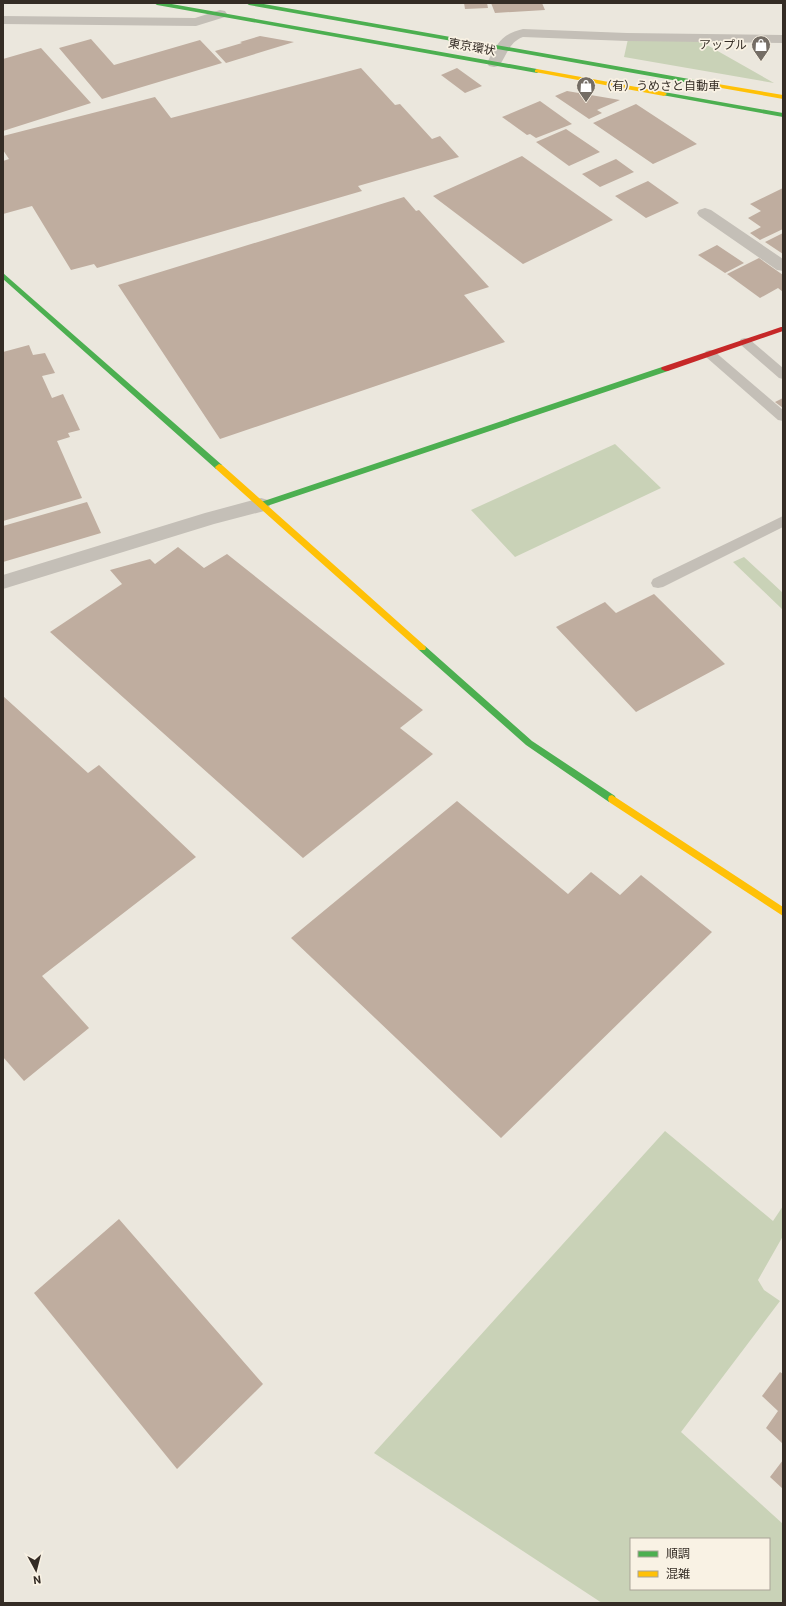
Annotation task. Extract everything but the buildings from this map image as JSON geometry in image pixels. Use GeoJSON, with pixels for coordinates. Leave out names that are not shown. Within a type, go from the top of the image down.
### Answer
{"type":"FeatureCollection","features":[{"type":"Feature","properties":{"kind":"main road","name":"東京環状"},"geometry":{"type":"LineString","coordinates":[[157,3],[783,115]]}},
{"type":"Feature","properties":{"kind":"main road","name":"東京環状"},"geometry":{"type":"LineString","coordinates":[[249,3],[783,97]]}},
{"type":"Feature","properties":{"kind":"main road"},"geometry":{"type":"LineString","coordinates":[[3,275],[529,742],[696,856],[783,912]]}},
{"type":"Feature","properties":{"kind":"main road"},"geometry":{"type":"LineString","coordinates":[[261,505],[783,329]]}},
{"type":"Feature","properties":{"kind":"street"},"geometry":{"type":"LineString","coordinates":[[3,20],[196,22],[220,14]]}},
{"type":"Feature","properties":{"kind":"street"},"geometry":{"type":"LineString","coordinates":[[494,64],[511,36],[523,33],[634,37],[783,39]]}},
{"type":"Feature","properties":{"kind":"street"},"geometry":{"type":"LineString","coordinates":[[705,213],[783,266]]}},
{"type":"Feature","properties":{"kind":"street"},"geometry":{"type":"LineString","coordinates":[[3,582],[212,518],[261,505]]}},
{"type":"Feature","properties":{"kind":"lane"},"geometry":{"type":"LineString","coordinates":[[745,342],[783,375]]}},
{"type":"Feature","properties":{"kind":"lane"},"geometry":{"type":"LineString","coordinates":[[710,354],[783,416]]}},
{"type":"Feature","properties":{"kind":"lane"},"geometry":{"type":"LineString","coordinates":[[658,583],[783,521]]}},
{"type":"Feature","properties":{"kind":"green space"},"geometry":{"type":"Polygon","coordinates":[[[628,39],[700,41],[774,83],[624,57],[628,39]]]}},
{"type":"Feature","properties":{"kind":"green space"},"geometry":{"type":"Polygon","coordinates":[[[615,444],[661,488],[515,557],[471,510],[615,444]]]}},
{"type":"Feature","properties":{"kind":"green space"},"geometry":{"type":"Polygon","coordinates":[[[744,557],[783,593],[783,610],[733,562],[744,557]]]}},
{"type":"Feature","properties":{"kind":"green space"},"geometry":{"type":"Polygon","coordinates":[[[665,1131],[773,1221],[783,1206],[783,1236],[758,1280],[764,1290],[780,1301],[681,1432],[783,1524],[783,1603],[602,1603],[374,1453],[665,1131]]]}},
{"type":"Feature","properties":{"kind":"traffic: fast"},"geometry":{"type":"LineString","coordinates":[[157,3],[537,71]]}},
{"type":"Feature","properties":{"kind":"traffic: fast"},"geometry":{"type":"LineString","coordinates":[[249,3],[712,85]]}},
{"type":"Feature","properties":{"kind":"traffic: fast"},"geometry":{"type":"LineString","coordinates":[[664,94],[783,115]]}},
{"type":"Feature","properties":{"kind":"traffic: fast"},"geometry":{"type":"LineString","coordinates":[[3,275],[219,467]]}},
{"type":"Feature","properties":{"kind":"traffic: fast"},"geometry":{"type":"LineString","coordinates":[[261,505],[665,369]]}},
{"type":"Feature","properties":{"kind":"traffic: fast"},"geometry":{"type":"LineString","coordinates":[[422,648],[529,743],[612,799]]}},
{"type":"Feature","properties":{"kind":"traffic: slow"},"geometry":{"type":"LineString","coordinates":[[537,71],[664,94]]}},
{"type":"Feature","properties":{"kind":"traffic: slow"},"geometry":{"type":"LineString","coordinates":[[712,85],[783,97]]}},
{"type":"Feature","properties":{"kind":"traffic: slow"},"geometry":{"type":"LineString","coordinates":[[219,467],[422,648]]}},
{"type":"Feature","properties":{"kind":"traffic: slow"},"geometry":{"type":"LineString","coordinates":[[612,799],[783,912]]}},
{"type":"Feature","properties":{"kind":"traffic: jam"},"geometry":{"type":"LineString","coordinates":[[665,369],[783,329]]}},
{"type":"Feature","properties":{"kind":"place","name":"アップル"},"geometry":{"type":"Point","coordinates":[761,62]}},
{"type":"Feature","properties":{"kind":"place","name":"（有）うめさと自動車"},"geometry":{"type":"Point","coordinates":[586,103]}}]}
